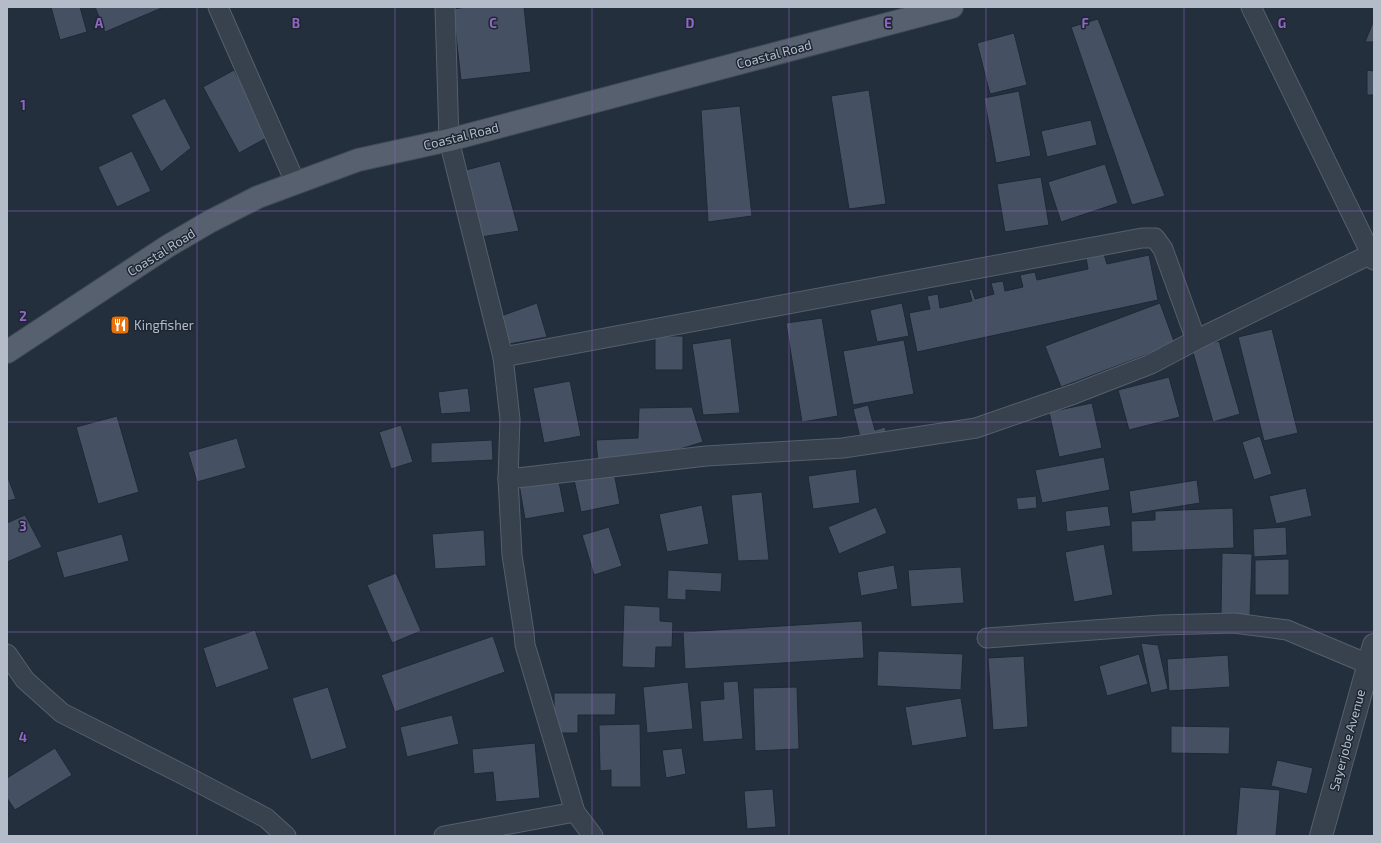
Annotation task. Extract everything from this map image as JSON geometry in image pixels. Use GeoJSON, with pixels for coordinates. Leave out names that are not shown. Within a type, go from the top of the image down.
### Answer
{"type":"FeatureCollection","features":[{"type":"Feature","properties":{"kind":"main road","name":"Coastal Road"},"geometry":{"type":"LineString","coordinates":[[7,352],[168,246],[208,222],[258,197],[358,160],[449,140],[952,7]]}},
{"type":"Feature","properties":{"kind":"street"},"geometry":{"type":"LineString","coordinates":[[218,7],[296,184]]}},
{"type":"Feature","properties":{"kind":"street"},"geometry":{"type":"LineString","coordinates":[[445,7],[449,140],[503,356],[510,419],[508,480],[512,555],[525,645],[575,812],[593,836]]}},
{"type":"Feature","properties":{"kind":"street"},"geometry":{"type":"LineString","coordinates":[[508,480],[706,456],[844,448],[976,428],[1074,394],[1151,364],[1196,340],[1373,257],[1251,7]]}},
{"type":"Feature","properties":{"kind":"street"},"geometry":{"type":"LineString","coordinates":[[503,356],[1142,238],[1155,238],[1163,249],[1196,340]]}},
{"type":"Feature","properties":{"kind":"street"},"geometry":{"type":"LineString","coordinates":[[987,638],[1161,625],[1234,623],[1287,630],[1371,655]]}},
{"type":"Feature","properties":{"kind":"street"},"geometry":{"type":"LineString","coordinates":[[7,654],[25,680],[62,713],[266,818],[286,836]]}},
{"type":"Feature","properties":{"kind":"street","name":"Sayerjobe Avenue"},"geometry":{"type":"LineString","coordinates":[[1321,836],[1371,655]]}},
{"type":"Feature","properties":{"kind":"street"},"geometry":{"type":"LineString","coordinates":[[444,836],[575,812]]}},
{"type":"Feature","properties":{"kind":"building"},"geometry":{"type":"Polygon","coordinates":[[[51,7],[80,7],[87,32],[60,40],[51,7]]]}},
{"type":"Feature","properties":{"kind":"building"},"geometry":{"type":"Polygon","coordinates":[[[95,7],[164,7],[105,32],[95,7]]]}},
{"type":"Feature","properties":{"kind":"building"},"geometry":{"type":"Polygon","coordinates":[[[467,7],[524,7],[531,72],[461,80],[453,9],[467,7]]]}},
{"type":"Feature","properties":{"kind":"building"},"geometry":{"type":"Polygon","coordinates":[[[1098,19],[1165,196],[1132,205],[1071,27],[1098,19]]]}},
{"type":"Feature","properties":{"kind":"building"},"geometry":{"type":"Polygon","coordinates":[[[1374,20],[1374,42],[1365,42],[1374,20]]]}},
{"type":"Feature","properties":{"kind":"building"},"geometry":{"type":"Polygon","coordinates":[[[1014,33],[1027,85],[990,94],[977,43],[1014,33]]]}},
{"type":"Feature","properties":{"kind":"building"},"geometry":{"type":"Polygon","coordinates":[[[234,70],[270,136],[239,153],[203,87],[234,70]]]}},
{"type":"Feature","properties":{"kind":"building"},"geometry":{"type":"Polygon","coordinates":[[[1367,70],[1374,71],[1374,95],[1367,95],[1367,70]]]}},
{"type":"Feature","properties":{"kind":"building"},"geometry":{"type":"Polygon","coordinates":[[[869,90],[886,204],[849,209],[831,96],[869,90]]]}},
{"type":"Feature","properties":{"kind":"building"},"geometry":{"type":"Polygon","coordinates":[[[1019,91],[1031,156],[996,163],[984,98],[1019,91]]]}},
{"type":"Feature","properties":{"kind":"building"},"geometry":{"type":"Polygon","coordinates":[[[165,98],[191,148],[161,172],[131,115],[165,98]]]}},
{"type":"Feature","properties":{"kind":"building"},"geometry":{"type":"Polygon","coordinates":[[[740,106],[752,216],[708,222],[701,110],[740,106]]]}},
{"type":"Feature","properties":{"kind":"building"},"geometry":{"type":"Polygon","coordinates":[[[1091,120],[1097,145],[1047,157],[1041,131],[1091,120]]]}},
{"type":"Feature","properties":{"kind":"building"},"geometry":{"type":"Polygon","coordinates":[[[132,151],[151,191],[117,207],[98,167],[132,151]]]}},
{"type":"Feature","properties":{"kind":"building"},"geometry":{"type":"Polygon","coordinates":[[[500,161],[519,231],[481,237],[466,170],[500,161]]]}},
{"type":"Feature","properties":{"kind":"building"},"geometry":{"type":"Polygon","coordinates":[[[1105,164],[1118,203],[1061,222],[1048,182],[1105,164]]]}},
{"type":"Feature","properties":{"kind":"building"},"geometry":{"type":"Polygon","coordinates":[[[1041,177],[1049,225],[1005,232],[997,184],[1041,177]]]}},
{"type":"Feature","properties":{"kind":"building"},"geometry":{"type":"Polygon","coordinates":[[[1104,254],[1107,264],[1149,255],[1158,300],[917,352],[909,313],[930,309],[927,296],[938,294],[940,308],[972,301],[969,290],[972,289],[975,299],[994,294],[991,283],[1003,281],[1005,291],[1023,287],[1020,275],[1035,272],[1037,280],[1088,269],[1086,258],[1104,254]]]}},
{"type":"Feature","properties":{"kind":"building"},"geometry":{"type":"Polygon","coordinates":[[[537,303],[547,337],[509,344],[501,316],[537,303]]]}},
{"type":"Feature","properties":{"kind":"building"},"geometry":{"type":"Polygon","coordinates":[[[902,303],[909,336],[877,342],[870,310],[902,303]]]}},
{"type":"Feature","properties":{"kind":"building"},"geometry":{"type":"Polygon","coordinates":[[[1160,303],[1175,344],[1061,387],[1045,346],[1160,303]]]}},
{"type":"Feature","properties":{"kind":"building"},"geometry":{"type":"Polygon","coordinates":[[[822,318],[838,416],[802,422],[786,323],[822,318]]]}},
{"type":"Feature","properties":{"kind":"building"},"geometry":{"type":"Polygon","coordinates":[[[1272,329],[1298,433],[1264,441],[1238,337],[1272,329]]]}},
{"type":"Feature","properties":{"kind":"building"},"geometry":{"type":"Polygon","coordinates":[[[655,336],[683,336],[683,370],[655,370],[655,336]]]}},
{"type":"Feature","properties":{"kind":"building"},"geometry":{"type":"Polygon","coordinates":[[[731,338],[740,413],[703,415],[692,344],[731,338]]]}},
{"type":"Feature","properties":{"kind":"building"},"geometry":{"type":"Polygon","coordinates":[[[904,340],[914,394],[853,405],[843,351],[904,340]]]}},
{"type":"Feature","properties":{"kind":"building"},"geometry":{"type":"Polygon","coordinates":[[[1219,341],[1240,414],[1213,422],[1192,349],[1219,341]]]}},
{"type":"Feature","properties":{"kind":"building"},"geometry":{"type":"Polygon","coordinates":[[[1169,377],[1180,417],[1129,430],[1118,390],[1169,377]]]}},
{"type":"Feature","properties":{"kind":"building"},"geometry":{"type":"Polygon","coordinates":[[[570,381],[581,436],[544,443],[533,388],[570,381]]]}},
{"type":"Feature","properties":{"kind":"building"},"geometry":{"type":"Polygon","coordinates":[[[468,388],[471,412],[441,414],[438,392],[468,388]]]}},
{"type":"Feature","properties":{"kind":"building"},"geometry":{"type":"Polygon","coordinates":[[[1092,403],[1102,448],[1059,457],[1049,412],[1092,403]]]}},
{"type":"Feature","properties":{"kind":"building"},"geometry":{"type":"Polygon","coordinates":[[[868,405],[875,430],[885,427],[888,438],[862,445],[853,409],[868,405]]]}},
{"type":"Feature","properties":{"kind":"building"},"geometry":{"type":"Polygon","coordinates":[[[692,407],[703,442],[641,461],[598,464],[596,440],[638,438],[639,408],[692,407]]]}},
{"type":"Feature","properties":{"kind":"building"},"geometry":{"type":"Polygon","coordinates":[[[117,416],[139,492],[98,504],[76,427],[117,416]]]}},
{"type":"Feature","properties":{"kind":"building"},"geometry":{"type":"Polygon","coordinates":[[[401,425],[413,462],[391,469],[379,432],[401,425]]]}},
{"type":"Feature","properties":{"kind":"building"},"geometry":{"type":"Polygon","coordinates":[[[1260,436],[1272,474],[1254,480],[1242,442],[1260,436]]]}},
{"type":"Feature","properties":{"kind":"building"},"geometry":{"type":"Polygon","coordinates":[[[237,438],[246,468],[197,482],[188,452],[237,438]]]}},
{"type":"Feature","properties":{"kind":"building"},"geometry":{"type":"Polygon","coordinates":[[[492,440],[493,460],[431,463],[431,443],[492,440]]]}},
{"type":"Feature","properties":{"kind":"building"},"geometry":{"type":"Polygon","coordinates":[[[1104,457],[1110,490],[1042,503],[1035,470],[1104,457]]]}},
{"type":"Feature","properties":{"kind":"building"},"geometry":{"type":"Polygon","coordinates":[[[613,467],[620,504],[581,512],[573,475],[613,467]]]}},
{"type":"Feature","properties":{"kind":"building"},"geometry":{"type":"Polygon","coordinates":[[[856,469],[860,503],[813,509],[808,476],[856,469]]]}},
{"type":"Feature","properties":{"kind":"building"},"geometry":{"type":"Polygon","coordinates":[[[7,475],[16,499],[7,501],[7,475]]]}},
{"type":"Feature","properties":{"kind":"building"},"geometry":{"type":"Polygon","coordinates":[[[558,477],[565,512],[525,519],[519,484],[558,477]]]}},
{"type":"Feature","properties":{"kind":"building"},"geometry":{"type":"Polygon","coordinates":[[[1197,480],[1200,503],[1132,514],[1129,491],[1197,480]]]}},
{"type":"Feature","properties":{"kind":"building"},"geometry":{"type":"Polygon","coordinates":[[[1306,488],[1312,516],[1276,524],[1269,496],[1306,488]]]}},
{"type":"Feature","properties":{"kind":"building"},"geometry":{"type":"Polygon","coordinates":[[[762,492],[769,560],[738,561],[731,495],[762,492]]]}},
{"type":"Feature","properties":{"kind":"building"},"geometry":{"type":"Polygon","coordinates":[[[1036,496],[1037,508],[1018,510],[1016,498],[1036,496]]]}},
{"type":"Feature","properties":{"kind":"building"},"geometry":{"type":"Polygon","coordinates":[[[702,505],[709,544],[667,552],[659,514],[702,505]]]}},
{"type":"Feature","properties":{"kind":"building"},"geometry":{"type":"Polygon","coordinates":[[[1108,506],[1111,526],[1067,532],[1065,511],[1108,506]]]}},
{"type":"Feature","properties":{"kind":"building"},"geometry":{"type":"Polygon","coordinates":[[[876,507],[887,533],[839,554],[828,527],[876,507]]]}},
{"type":"Feature","properties":{"kind":"building"},"geometry":{"type":"Polygon","coordinates":[[[1233,508],[1234,548],[1132,552],[1131,521],[1155,520],[1155,511],[1233,508]]]}},
{"type":"Feature","properties":{"kind":"building"},"geometry":{"type":"Polygon","coordinates":[[[25,515],[42,547],[7,562],[7,523],[25,515]]]}},
{"type":"Feature","properties":{"kind":"building"},"geometry":{"type":"Polygon","coordinates":[[[609,527],[622,566],[594,575],[582,535],[609,527]]]}},
{"type":"Feature","properties":{"kind":"building"},"geometry":{"type":"Polygon","coordinates":[[[1286,527],[1287,555],[1254,557],[1253,529],[1286,527]]]}},
{"type":"Feature","properties":{"kind":"building"},"geometry":{"type":"Polygon","coordinates":[[[484,530],[486,566],[435,569],[432,534],[484,530]]]}},
{"type":"Feature","properties":{"kind":"building"},"geometry":{"type":"Polygon","coordinates":[[[122,534],[129,561],[64,578],[56,552],[122,534]]]}},
{"type":"Feature","properties":{"kind":"building"},"geometry":{"type":"Polygon","coordinates":[[[1104,544],[1113,595],[1074,602],[1065,552],[1104,544]]]}},
{"type":"Feature","properties":{"kind":"building"},"geometry":{"type":"Polygon","coordinates":[[[1222,553],[1252,554],[1250,616],[1221,616],[1222,553]]]}},
{"type":"Feature","properties":{"kind":"building"},"geometry":{"type":"Polygon","coordinates":[[[1289,559],[1289,595],[1255,595],[1255,560],[1289,559]]]}},
{"type":"Feature","properties":{"kind":"building"},"geometry":{"type":"Polygon","coordinates":[[[894,565],[898,589],[861,596],[857,572],[894,565]]]}},
{"type":"Feature","properties":{"kind":"building"},"geometry":{"type":"Polygon","coordinates":[[[961,567],[964,603],[911,607],[908,570],[961,567]]]}},
{"type":"Feature","properties":{"kind":"building"},"geometry":{"type":"Polygon","coordinates":[[[668,570],[722,573],[721,592],[686,590],[686,600],[667,599],[668,570]]]}},
{"type":"Feature","properties":{"kind":"building"},"geometry":{"type":"Polygon","coordinates":[[[396,573],[421,631],[392,643],[367,585],[396,573]]]}},
{"type":"Feature","properties":{"kind":"building"},"geometry":{"type":"Polygon","coordinates":[[[624,605],[660,607],[660,621],[673,622],[672,647],[656,647],[655,668],[622,667],[624,605]]]}},
{"type":"Feature","properties":{"kind":"building"},"geometry":{"type":"Polygon","coordinates":[[[862,621],[864,658],[685,669],[683,632],[862,621]]]}},
{"type":"Feature","properties":{"kind":"building"},"geometry":{"type":"Polygon","coordinates":[[[255,630],[269,669],[216,688],[203,648],[255,630]]]}},
{"type":"Feature","properties":{"kind":"building"},"geometry":{"type":"Polygon","coordinates":[[[493,636],[505,672],[395,712],[381,675],[493,636]]]}},
{"type":"Feature","properties":{"kind":"building"},"geometry":{"type":"Polygon","coordinates":[[[1141,643],[1158,645],[1168,689],[1151,693],[1141,643]]]}},
{"type":"Feature","properties":{"kind":"building"},"geometry":{"type":"Polygon","coordinates":[[[878,651],[963,654],[961,690],[877,686],[878,651]]]}},
{"type":"Feature","properties":{"kind":"building"},"geometry":{"type":"Polygon","coordinates":[[[1139,654],[1148,684],[1107,696],[1099,666],[1139,654]]]}},
{"type":"Feature","properties":{"kind":"building"},"geometry":{"type":"Polygon","coordinates":[[[1228,655],[1230,687],[1169,691],[1167,659],[1228,655]]]}},
{"type":"Feature","properties":{"kind":"building"},"geometry":{"type":"Polygon","coordinates":[[[1024,656],[1028,727],[993,730],[988,658],[1024,656]]]}},
{"type":"Feature","properties":{"kind":"building"},"geometry":{"type":"Polygon","coordinates":[[[738,681],[743,739],[703,742],[700,701],[724,699],[723,682],[738,681]]]}},
{"type":"Feature","properties":{"kind":"building"},"geometry":{"type":"Polygon","coordinates":[[[688,682],[693,729],[647,733],[643,687],[688,682]]]}},
{"type":"Feature","properties":{"kind":"building"},"geometry":{"type":"Polygon","coordinates":[[[328,687],[347,748],[311,760],[292,698],[328,687]]]}},
{"type":"Feature","properties":{"kind":"building"},"geometry":{"type":"Polygon","coordinates":[[[797,687],[799,749],[755,751],[753,688],[797,687]]]}},
{"type":"Feature","properties":{"kind":"building"},"geometry":{"type":"Polygon","coordinates":[[[554,693],[616,693],[615,715],[578,715],[578,733],[554,733],[554,693]]]}},
{"type":"Feature","properties":{"kind":"building"},"geometry":{"type":"Polygon","coordinates":[[[961,698],[967,737],[912,746],[905,707],[961,698]]]}},
{"type":"Feature","properties":{"kind":"building"},"geometry":{"type":"Polygon","coordinates":[[[452,715],[459,744],[407,757],[400,727],[452,715]]]}},
{"type":"Feature","properties":{"kind":"building"},"geometry":{"type":"Polygon","coordinates":[[[640,724],[641,787],[611,787],[611,770],[600,771],[599,725],[640,724]]]}},
{"type":"Feature","properties":{"kind":"building"},"geometry":{"type":"Polygon","coordinates":[[[1171,726],[1230,727],[1229,754],[1171,753],[1171,726]]]}},
{"type":"Feature","properties":{"kind":"building"},"geometry":{"type":"Polygon","coordinates":[[[535,743],[540,798],[496,802],[493,772],[474,774],[472,749],[535,743]]]}},
{"type":"Feature","properties":{"kind":"building"},"geometry":{"type":"Polygon","coordinates":[[[55,748],[72,775],[15,810],[7,798],[7,778],[55,748]]]}},
{"type":"Feature","properties":{"kind":"building"},"geometry":{"type":"Polygon","coordinates":[[[682,748],[686,774],[666,778],[662,750],[682,748]]]}},
{"type":"Feature","properties":{"kind":"building"},"geometry":{"type":"Polygon","coordinates":[[[1277,760],[1313,768],[1307,794],[1271,786],[1277,760]]]}},
{"type":"Feature","properties":{"kind":"building"},"geometry":{"type":"Polygon","coordinates":[[[1240,787],[1280,790],[1276,836],[1236,836],[1240,787]]]}},
{"type":"Feature","properties":{"kind":"building"},"geometry":{"type":"Polygon","coordinates":[[[773,789],[776,827],[747,829],[744,791],[773,789]]]}},
{"type":"Feature","properties":{"kind":"place","name":"Kingfisher"},"geometry":{"type":"Point","coordinates":[120,325]}}]}
